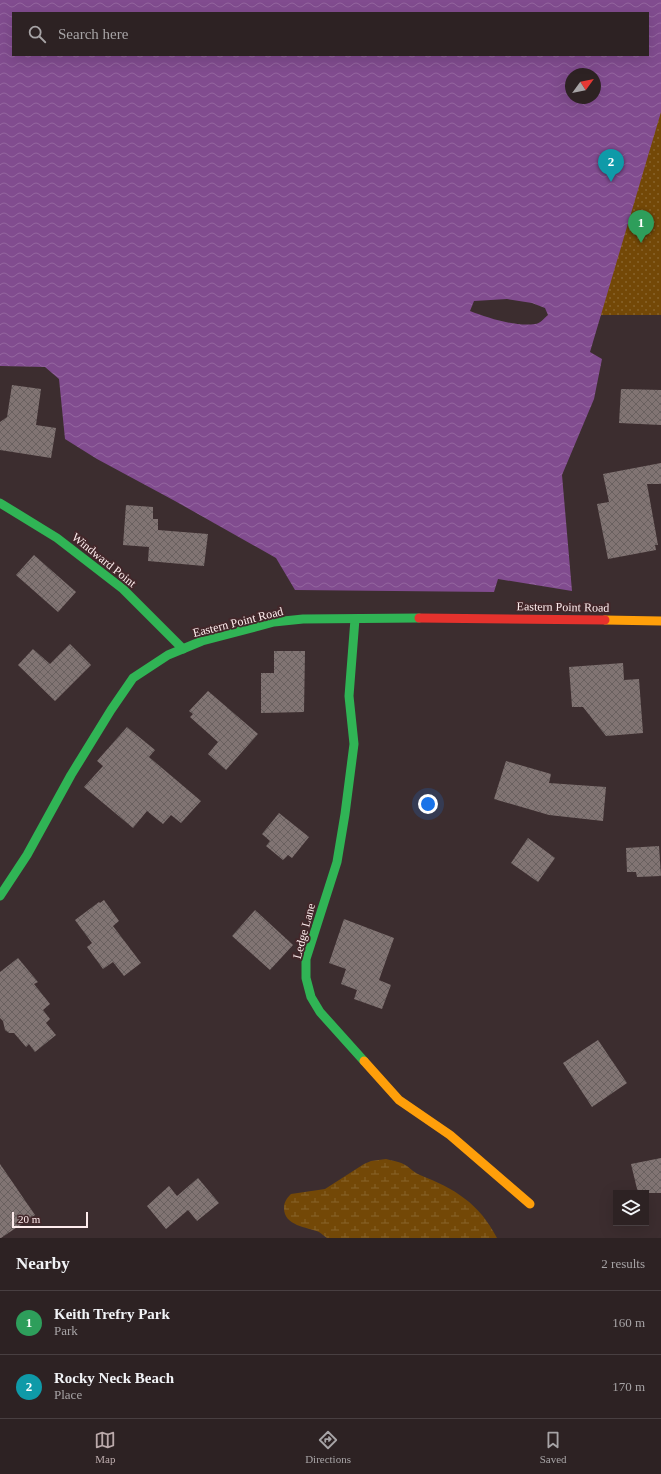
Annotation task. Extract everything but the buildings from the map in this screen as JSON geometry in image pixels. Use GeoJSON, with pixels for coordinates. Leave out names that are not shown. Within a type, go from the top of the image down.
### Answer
{"type":"FeatureCollection","features":[{"type":"Feature","properties":{"kind":"street","name":"Windward Point"},"geometry":{"type":"LineString","coordinates":[[0,503],[57,538],[123,589],[183,649]]}},
{"type":"Feature","properties":{"kind":"street","name":"Eastern Point Road"},"geometry":{"type":"LineString","coordinates":[[0,896],[27,855],[94,736],[133,678],[168,655],[202,641],[274,622],[303,619],[478,618],[661,621]]}},
{"type":"Feature","properties":{"kind":"street","name":"Ledge Lane"},"geometry":{"type":"LineString","coordinates":[[355,619],[349,696],[354,744],[336,862],[306,959],[306,978],[311,997],[320,1012],[399,1100],[450,1135],[530,1204]]}},
{"type":"Feature","properties":{"kind":"green space"},"geometry":{"type":"Polygon","coordinates":[[[661,110],[661,315],[600,315],[661,110]]]}},
{"type":"Feature","properties":{"kind":"green space"},"geometry":{"type":"Polygon","coordinates":[[[386,1159],[405,1165],[418,1174],[433,1180],[465,1199],[482,1215],[497,1238],[327,1238],[319,1232],[297,1225],[288,1219],[285,1214],[285,1204],[291,1194],[325,1189],[364,1164],[371,1161],[386,1159]]]}},
{"type":"Feature","properties":{"kind":"water"},"geometry":{"type":"Polygon","coordinates":[[[0,0],[661,0],[661,112],[590,352],[602,359],[594,399],[562,475],[572,591],[498,579],[494,592],[295,590],[276,558],[97,459],[65,439],[59,379],[45,367],[0,366],[0,0]],[[507,299],[474,301],[470,311],[493,319],[511,323],[527,325],[537,324],[548,315],[545,308],[532,303],[507,299]]]}},
{"type":"Feature","properties":{"kind":"traffic: fast"},"geometry":{"type":"LineString","coordinates":[[0,503],[57,538],[123,589],[183,649]]}},
{"type":"Feature","properties":{"kind":"traffic: fast"},"geometry":{"type":"LineString","coordinates":[[0,896],[27,855],[71,775],[111,710],[133,678],[168,655],[202,641],[274,622],[303,619],[419,618]]}},
{"type":"Feature","properties":{"kind":"traffic: fast"},"geometry":{"type":"LineString","coordinates":[[355,619],[349,696],[354,744],[345,814],[337,862],[306,959],[306,978],[311,997],[320,1012],[364,1061]]}},
{"type":"Feature","properties":{"kind":"traffic: slow"},"geometry":{"type":"LineString","coordinates":[[605,620],[661,621]]}},
{"type":"Feature","properties":{"kind":"traffic: slow"},"geometry":{"type":"LineString","coordinates":[[364,1061],[399,1100],[450,1135],[530,1204]]}},
{"type":"Feature","properties":{"kind":"traffic: jam"},"geometry":{"type":"LineString","coordinates":[[419,618],[605,620]]}},
{"type":"Feature","properties":{"kind":"place","name":"Rocky Neck Beach"},"geometry":{"type":"Point","coordinates":[611,182]}},
{"type":"Feature","properties":{"kind":"place","name":"Keith Trefry Park"},"geometry":{"type":"Point","coordinates":[641,243]}}]}
